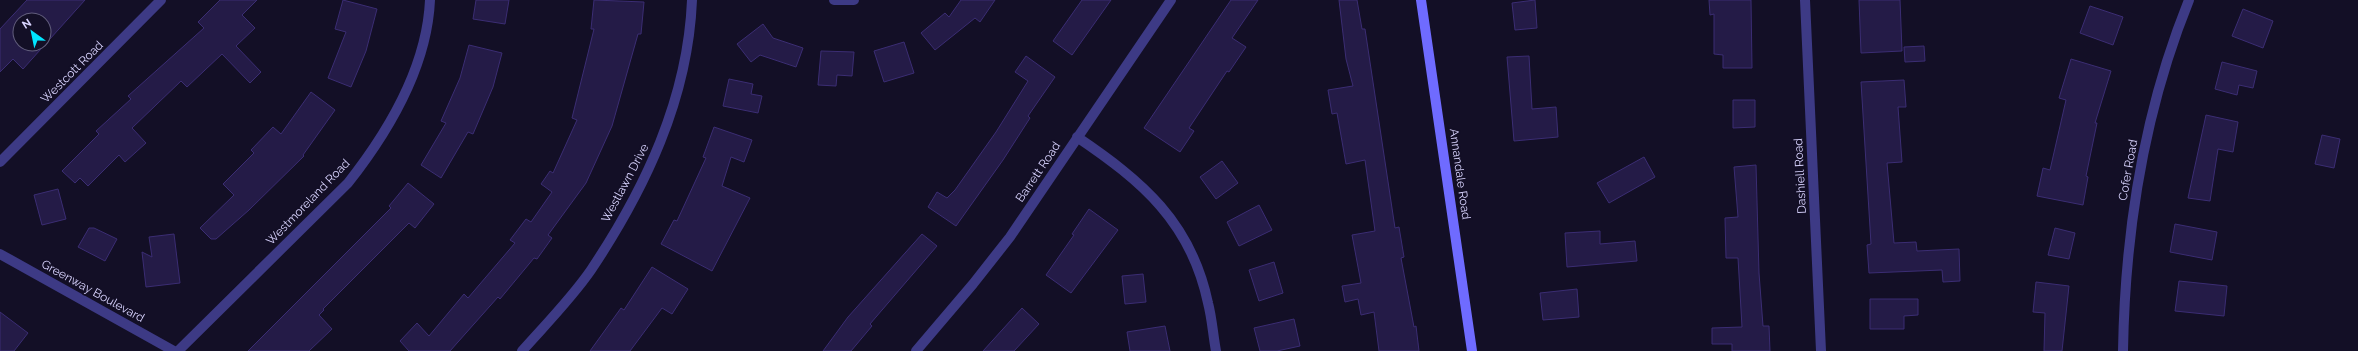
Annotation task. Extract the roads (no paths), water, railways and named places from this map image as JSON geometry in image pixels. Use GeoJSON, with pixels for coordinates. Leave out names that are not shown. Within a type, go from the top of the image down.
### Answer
{"type":"FeatureCollection","features":[{"type":"Feature","properties":{"kind":"main road","name":"Annandale Road"},"geometry":{"type":"LineString","coordinates":[[1421,0],[1472,351]]}},
{"type":"Feature","properties":{"kind":"street","name":"Westcott Road"},"geometry":{"type":"LineString","coordinates":[[0,162],[162,0]]}},
{"type":"Feature","properties":{"kind":"street","name":"Westmoreland Road"},"geometry":{"type":"LineString","coordinates":[[178,351],[348,183],[370,155],[390,124],[409,86],[421,49],[430,0]]}},
{"type":"Feature","properties":{"kind":"street","name":"Westlawn Drive"},"geometry":{"type":"LineString","coordinates":[[522,351],[590,271],[617,228],[660,145],[676,99],[685,60],[692,0]]}},
{"type":"Feature","properties":{"kind":"street"},"geometry":{"type":"LineString","coordinates":[[834,0],[854,0]]}},
{"type":"Feature","properties":{"kind":"street","name":"Barrett Road"},"geometry":{"type":"LineString","coordinates":[[916,351],[974,284],[1010,237],[1171,0]]}},
{"type":"Feature","properties":{"kind":"street","name":"Dashiell Road"},"geometry":{"type":"LineString","coordinates":[[1805,0],[1820,351]]}},
{"type":"Feature","properties":{"kind":"street","name":"Cofer Road"},"geometry":{"type":"LineString","coordinates":[[2123,351],[2127,263],[2137,191],[2148,133],[2164,71],[2189,0]]}},
{"type":"Feature","properties":{"kind":"street"},"geometry":{"type":"LineString","coordinates":[[1077,137],[1120,166],[1144,187],[1167,213],[1184,240],[1199,271],[1208,302],[1216,351]]}},
{"type":"Feature","properties":{"kind":"street","name":"Greenway Boulevard"},"geometry":{"type":"LineString","coordinates":[[0,254],[174,351]]}}]}
